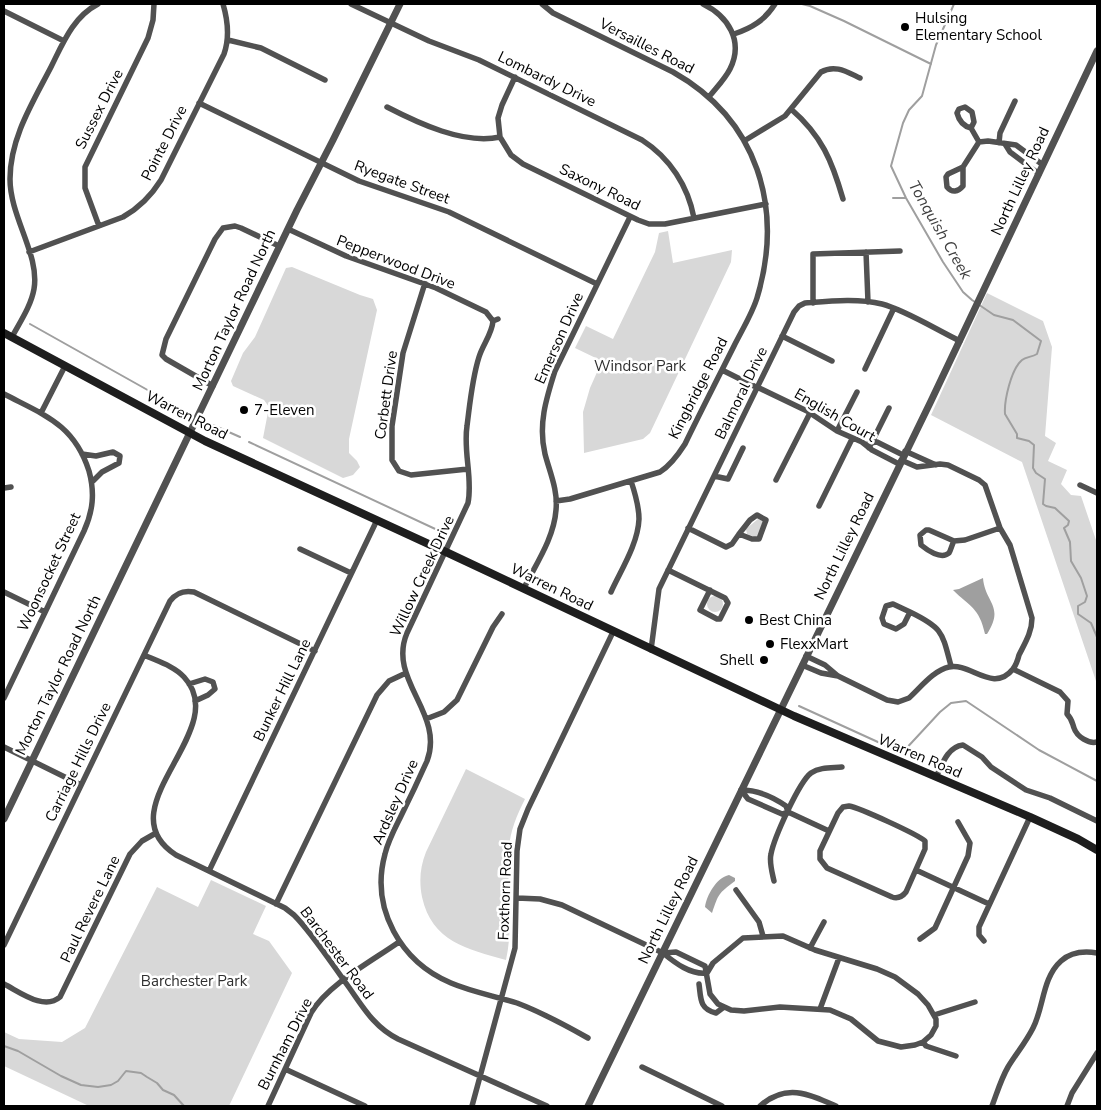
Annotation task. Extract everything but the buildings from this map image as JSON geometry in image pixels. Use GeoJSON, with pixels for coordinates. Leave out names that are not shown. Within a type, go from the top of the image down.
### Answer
{"type":"FeatureCollection","features":[{"type":"Feature","properties":{"kind":"main road","name":"Warren Road"},"geometry":{"type":"LineString","coordinates":[[4,333],[190,433],[524,588],[780,710],[1078,839],[1097,850]]}},
{"type":"Feature","properties":{"kind":"street"},"geometry":{"type":"LineString","coordinates":[[12,337],[34,289],[35,270],[12,201],[10,169],[15,144],[23,123],[64,41],[79,18],[98,4]]}},
{"type":"Feature","properties":{"kind":"street","name":"Sussex Drive"},"geometry":{"type":"LineString","coordinates":[[99,226],[85,188],[85,167],[148,38],[153,20],[154,4]]}},
{"type":"Feature","properties":{"kind":"street","name":"Pointe Drive"},"geometry":{"type":"LineString","coordinates":[[29,252],[130,213],[151,195],[161,180],[224,54],[228,40],[227,18],[223,4]]}},
{"type":"Feature","properties":{"kind":"street","name":"Lombardy Drive"},"geometry":{"type":"LineString","coordinates":[[351,4],[429,42],[479,60],[635,136],[651,146],[667,161],[680,178],[692,207],[694,218]]}},
{"type":"Feature","properties":{"kind":"street","name":"Morton Taylor Road North"},"geometry":{"type":"LineString","coordinates":[[4,819],[279,246],[400,4]]}},
{"type":"Feature","properties":{"kind":"street","name":"Versailles Road"},"geometry":{"type":"LineString","coordinates":[[542,4],[553,13],[674,72],[709,97],[729,118],[744,141],[758,173],[766,204]]}},
{"type":"Feature","properties":{"kind":"street"},"geometry":{"type":"LineString","coordinates":[[703,4],[719,13],[731,27],[736,48],[727,74],[709,97]]}},
{"type":"Feature","properties":{"kind":"street"},"geometry":{"type":"LineString","coordinates":[[734,34],[756,24],[766,16],[774,4]]}},
{"type":"Feature","properties":{"kind":"street"},"geometry":{"type":"LineString","coordinates":[[4,11],[64,41]]}},
{"type":"Feature","properties":{"kind":"street"},"geometry":{"type":"LineString","coordinates":[[228,40],[262,48],[324,80]]}},
{"type":"Feature","properties":{"kind":"street","name":"North Lilley Road"},"geometry":{"type":"LineString","coordinates":[[588,1106],[960,341],[1097,51]]}},
{"type":"Feature","properties":{"kind":"street"},"geometry":{"type":"LineString","coordinates":[[744,141],[778,121],[791,109],[817,76],[826,69],[838,68],[860,78]]}},
{"type":"Feature","properties":{"kind":"street"},"geometry":{"type":"LineString","coordinates":[[387,107],[418,123],[441,131],[484,139],[500,137],[498,125],[499,111],[515,77]]}},
{"type":"Feature","properties":{"kind":"street"},"geometry":{"type":"LineString","coordinates":[[1015,101],[1000,133],[1002,144],[1038,174]]}},
{"type":"Feature","properties":{"kind":"street","name":"Ryegate Street"},"geometry":{"type":"LineString","coordinates":[[199,103],[365,184],[449,212],[597,284]]}},
{"type":"Feature","properties":{"kind":"street"},"geometry":{"type":"LineString","coordinates":[[791,109],[814,132],[825,149],[834,168],[843,200]]}},
{"type":"Feature","properties":{"kind":"street"},"geometry":{"type":"LineString","coordinates":[[971,128],[979,142]]}},
{"type":"Feature","properties":{"kind":"street","name":"Saxony Road"},"geometry":{"type":"LineString","coordinates":[[500,137],[507,150],[518,161],[644,223],[656,224],[766,204]]}},
{"type":"Feature","properties":{"kind":"street"},"geometry":{"type":"LineString","coordinates":[[979,142],[1016,145],[1043,165]]}},
{"type":"Feature","properties":{"kind":"street"},"geometry":{"type":"LineString","coordinates":[[962,167],[979,142]]}},
{"type":"Feature","properties":{"kind":"street"},"geometry":{"type":"LineString","coordinates":[[4,204],[12,201]]}},
{"type":"Feature","properties":{"kind":"street","name":"Kingbridge Road"},"geometry":{"type":"LineString","coordinates":[[556,501],[570,499],[660,472],[676,457],[722,370],[756,299],[766,259],[768,231],[766,204]]}},
{"type":"Feature","properties":{"kind":"street","name":"Emerson Drive"},"geometry":{"type":"LineString","coordinates":[[524,588],[551,532],[556,516],[554,486],[543,442],[543,413],[555,371],[630,217]]}},
{"type":"Feature","properties":{"kind":"street"},"geometry":{"type":"LineString","coordinates":[[213,386],[166,359],[162,354],[166,339],[212,244],[223,228],[235,226],[279,246]]}},
{"type":"Feature","properties":{"kind":"street","name":"Pepperwood Drive"},"geometry":{"type":"LineString","coordinates":[[288,229],[346,256],[425,283],[486,312],[496,320]]}},
{"type":"Feature","properties":{"kind":"street"},"geometry":{"type":"LineString","coordinates":[[813,303],[813,254],[900,251]]}},
{"type":"Feature","properties":{"kind":"street"},"geometry":{"type":"LineString","coordinates":[[866,252],[868,302]]}},
{"type":"Feature","properties":{"kind":"street","name":"Corbett Drive"},"geometry":{"type":"LineString","coordinates":[[425,283],[403,354],[392,426],[392,460],[399,471],[411,476],[468,469]]}},
{"type":"Feature","properties":{"kind":"street","name":"Balmoral Drive"},"geometry":{"type":"LineString","coordinates":[[651,650],[659,589],[756,387],[796,309],[802,304],[868,302],[894,308],[960,341]]}},
{"type":"Feature","properties":{"kind":"street"},"geometry":{"type":"LineString","coordinates":[[865,369],[894,308]]}},
{"type":"Feature","properties":{"kind":"street","name":"Willow Creek Drive"},"geometry":{"type":"LineString","coordinates":[[406,673],[402,656],[404,639],[468,504],[466,434],[479,355],[496,320]]}},
{"type":"Feature","properties":{"kind":"street"},"geometry":{"type":"LineString","coordinates":[[782,336],[832,360]]}},
{"type":"Feature","properties":{"kind":"street"},"geometry":{"type":"LineString","coordinates":[[41,413],[65,366]]}},
{"type":"Feature","properties":{"kind":"street","name":"English Court"},"geometry":{"type":"LineString","coordinates":[[722,370],[810,413],[852,439],[902,457]]}},
{"type":"Feature","properties":{"kind":"street"},"geometry":{"type":"LineString","coordinates":[[837,431],[857,392]]}},
{"type":"Feature","properties":{"kind":"street"},"geometry":{"type":"LineString","coordinates":[[4,394],[54,420],[68,432],[80,447],[82,454],[92,482],[102,472],[119,463],[120,456],[113,452],[96,456],[82,454]]}},
{"type":"Feature","properties":{"kind":"street"},"geometry":{"type":"LineString","coordinates":[[870,445],[889,408]]}},
{"type":"Feature","properties":{"kind":"street"},"geometry":{"type":"LineString","coordinates":[[776,480],[810,413]]}},
{"type":"Feature","properties":{"kind":"street"},"geometry":{"type":"LineString","coordinates":[[819,506],[852,439]]}},
{"type":"Feature","properties":{"kind":"street"},"geometry":{"type":"LineString","coordinates":[[870,445],[876,442],[918,467],[936,464]]}},
{"type":"Feature","properties":{"kind":"street"},"geometry":{"type":"LineString","coordinates":[[714,476],[728,479],[743,448]]}},
{"type":"Feature","properties":{"kind":"street"},"geometry":{"type":"LineString","coordinates":[[806,656],[825,665],[838,676],[887,700],[898,702],[910,698],[939,671],[951,666],[962,667],[990,679],[1003,676],[1013,669],[1030,631],[1032,618],[1010,546],[1000,528],[988,489],[982,482],[948,465],[902,457]]}},
{"type":"Feature","properties":{"kind":"street"},"geometry":{"type":"LineString","coordinates":[[611,592],[632,547],[639,525],[638,508],[631,481]]}},
{"type":"Feature","properties":{"kind":"street","name":"Woonsocket Street"},"geometry":{"type":"LineString","coordinates":[[4,698],[5,690],[45,612],[88,521],[92,503],[92,482]]}},
{"type":"Feature","properties":{"kind":"street"},"geometry":{"type":"LineString","coordinates":[[1080,485],[1097,493]]}},
{"type":"Feature","properties":{"kind":"street"},"geometry":{"type":"LineString","coordinates":[[4,488],[11,487]]}},
{"type":"Feature","properties":{"kind":"street"},"geometry":{"type":"LineString","coordinates":[[688,528],[726,547],[732,544],[739,534],[750,520],[757,515],[766,520],[759,539],[752,540],[739,534]]}},
{"type":"Feature","properties":{"kind":"street","name":"Bunker Hill Lane"},"geometry":{"type":"LineString","coordinates":[[208,871],[377,520]]}},
{"type":"Feature","properties":{"kind":"street"},"geometry":{"type":"LineString","coordinates":[[954,541],[949,553],[942,556],[925,548],[919,539],[922,532],[929,530],[954,541],[965,540],[1000,528]]}},
{"type":"Feature","properties":{"kind":"street"},"geometry":{"type":"LineString","coordinates":[[300,549],[352,573]]}},
{"type":"Feature","properties":{"kind":"street"},"geometry":{"type":"LineString","coordinates":[[668,570],[710,590],[727,600],[728,603],[720,619],[700,610],[710,590]]}},
{"type":"Feature","properties":{"kind":"street"},"geometry":{"type":"LineString","coordinates":[[4,592],[45,612]]}},
{"type":"Feature","properties":{"kind":"street","name":"Carriage Hills Drive"},"geometry":{"type":"LineString","coordinates":[[4,945],[170,601],[180,592],[194,592],[315,650]]}},
{"type":"Feature","properties":{"kind":"street"},"geometry":{"type":"LineString","coordinates":[[910,612],[904,624],[898,629],[893,629],[882,622],[885,609],[891,604],[896,605],[929,621],[939,631],[945,642],[951,666]]}},
{"type":"Feature","properties":{"kind":"street"},"geometry":{"type":"LineString","coordinates":[[426,720],[444,712],[457,700],[493,627],[502,614]]}},
{"type":"Feature","properties":{"kind":"street","name":"Foxthorn Road"},"geometry":{"type":"LineString","coordinates":[[472,1106],[516,948],[516,851],[523,821],[614,632]]}},
{"type":"Feature","properties":{"kind":"street"},"geometry":{"type":"LineString","coordinates":[[144,655],[178,672],[189,684],[195,701],[196,712],[192,727],[155,803],[153,818],[156,833]]}},
{"type":"Feature","properties":{"kind":"street"},"geometry":{"type":"LineString","coordinates":[[802,665],[821,673],[838,676]]}},
{"type":"Feature","properties":{"kind":"street"},"geometry":{"type":"LineString","coordinates":[[1013,669],[1060,692],[1068,701],[1067,714],[1073,721],[1075,731],[1086,741],[1097,742]]}},
{"type":"Feature","properties":{"kind":"street"},"geometry":{"type":"LineString","coordinates":[[276,904],[377,696],[389,681],[406,673]]}},
{"type":"Feature","properties":{"kind":"street","name":"Ardsley Drive"},"geometry":{"type":"LineString","coordinates":[[406,673],[432,737],[430,755],[390,840],[382,871],[381,889],[389,924],[399,942],[415,960],[438,976],[463,988],[530,1009],[588,1038]]}},
{"type":"Feature","properties":{"kind":"street"},"geometry":{"type":"LineString","coordinates":[[189,684],[205,679],[213,682],[215,689],[208,695],[195,701]]}},
{"type":"Feature","properties":{"kind":"street"},"geometry":{"type":"LineString","coordinates":[[936,778],[947,756],[957,746],[963,745],[982,757],[991,767],[1026,790],[1050,798],[1097,822]]}},
{"type":"Feature","properties":{"kind":"street"},"geometry":{"type":"LineString","coordinates":[[4,747],[81,785]]}},
{"type":"Feature","properties":{"kind":"street"},"geometry":{"type":"LineString","coordinates":[[774,881],[770,855],[803,782],[811,773],[824,768],[842,767]]}},
{"type":"Feature","properties":{"kind":"street"},"geometry":{"type":"LineString","coordinates":[[741,790],[748,799],[782,814],[788,812],[828,831]]}},
{"type":"Feature","properties":{"kind":"street"},"geometry":{"type":"LineString","coordinates":[[741,790],[752,790],[781,803],[786,806],[788,812]]}},
{"type":"Feature","properties":{"kind":"street"},"geometry":{"type":"LineString","coordinates":[[852,806],[918,836],[924,841],[926,847],[904,895],[900,898],[892,897],[825,866],[820,859],[820,853],[828,831],[838,812],[843,807],[852,806]]}},
{"type":"Feature","properties":{"kind":"street"},"geometry":{"type":"LineString","coordinates":[[984,940],[979,935],[978,929],[1030,818]]}},
{"type":"Feature","properties":{"kind":"street"},"geometry":{"type":"LineString","coordinates":[[920,939],[936,928],[968,856],[970,848],[968,840],[958,822]]}},
{"type":"Feature","properties":{"kind":"street","name":"Barchester Road"},"geometry":{"type":"LineString","coordinates":[[156,833],[162,843],[172,852],[288,910],[298,919],[344,980],[368,1016],[385,1032],[547,1106]]}},
{"type":"Feature","properties":{"kind":"street","name":"Paul Revere Lane"},"geometry":{"type":"LineString","coordinates":[[4,984],[40,1002],[53,1002],[60,997],[130,854],[142,841],[156,833]]}},
{"type":"Feature","properties":{"kind":"street"},"geometry":{"type":"LineString","coordinates":[[916,870],[989,904]]}},
{"type":"Feature","properties":{"kind":"street"},"geometry":{"type":"LineString","coordinates":[[736,890],[759,922],[763,936]]}},
{"type":"Feature","properties":{"kind":"street"},"geometry":{"type":"LineString","coordinates":[[517,898],[540,899],[562,905],[663,953],[674,962],[698,974],[707,973]]}},
{"type":"Feature","properties":{"kind":"street"},"geometry":{"type":"LineString","coordinates":[[810,948],[824,922]]}},
{"type":"Feature","properties":{"kind":"street"},"geometry":{"type":"LineString","coordinates":[[663,953],[676,952],[705,966],[710,994],[713,1000],[724,1007],[739,1011],[768,1007],[820,1009],[844,1016],[872,1038],[886,1044],[906,1047],[923,1042],[931,1035],[936,1022],[928,1005],[918,994],[895,977],[877,969],[810,948],[787,937],[763,936],[743,938],[713,963],[707,973]]}},
{"type":"Feature","properties":{"kind":"street","name":"Burnham Drive"},"geometry":{"type":"LineString","coordinates":[[268,1106],[315,1006],[326,994],[344,980],[399,942]]}},
{"type":"Feature","properties":{"kind":"street"},"geometry":{"type":"LineString","coordinates":[[992,1106],[1006,1069],[1034,1027],[1048,979],[1054,969],[1061,961],[1071,955],[1087,952],[1097,953]]}},
{"type":"Feature","properties":{"kind":"street"},"geometry":{"type":"LineString","coordinates":[[820,1009],[839,958]]}},
{"type":"Feature","properties":{"kind":"street"},"geometry":{"type":"LineString","coordinates":[[698,984],[703,1006],[708,1011],[716,1012],[724,1007]]}},
{"type":"Feature","properties":{"kind":"street"},"geometry":{"type":"LineString","coordinates":[[934,1015],[976,1002]]}},
{"type":"Feature","properties":{"kind":"street"},"geometry":{"type":"LineString","coordinates":[[923,1042],[926,1046],[956,1056]]}},
{"type":"Feature","properties":{"kind":"street"},"geometry":{"type":"LineString","coordinates":[[1067,1106],[1072,1093],[1097,1053]]}},
{"type":"Feature","properties":{"kind":"street"},"geometry":{"type":"LineString","coordinates":[[642,1067],[722,1106]]}},
{"type":"Feature","properties":{"kind":"street"},"geometry":{"type":"LineString","coordinates":[[285,1069],[365,1106]]}},
{"type":"Feature","properties":{"kind":"street"},"geometry":{"type":"LineString","coordinates":[[760,1106],[778,1095],[796,1092],[809,1094],[836,1106]]}},
{"type":"Feature","properties":{"kind":"green space","name":"Windsor Park"},"geometry":{"type":"Polygon","coordinates":[[[668,231],[673,263],[732,250],[731,262],[650,433],[643,439],[584,453],[583,412],[590,388],[602,361],[575,348],[586,326],[613,339],[655,252],[659,233],[668,231]]]}},
{"type":"Feature","properties":{"kind":"green space"},"geometry":{"type":"Polygon","coordinates":[[[292,267],[373,299],[377,310],[349,439],[349,453],[360,467],[353,475],[343,478],[263,438],[269,407],[264,400],[233,386],[231,381],[243,353],[255,337],[286,268],[292,267]]]}},
{"type":"Feature","properties":{"kind":"green space"},"geometry":{"type":"Polygon","coordinates":[[[987,293],[1043,321],[1052,347],[1045,436],[1056,443],[1048,461],[1067,470],[1061,484],[1071,495],[1081,496],[1097,543],[1097,684],[1022,462],[931,415],[987,293]]]}},
{"type":"Feature","properties":{"kind":"green space"},"geometry":{"type":"Polygon","coordinates":[[[758,519],[763,521],[758,536],[755,537],[747,534],[746,529],[758,519]]]}},
{"type":"Feature","properties":{"kind":"green space"},"geometry":{"type":"Polygon","coordinates":[[[715,596],[721,598],[723,604],[721,610],[715,612],[709,610],[707,604],[709,598],[715,596]]]}},
{"type":"Feature","properties":{"kind":"green space"},"geometry":{"type":"Polygon","coordinates":[[[466,769],[525,799],[514,823],[510,842],[508,863],[510,919],[506,960],[465,947],[443,934],[427,912],[422,897],[422,863],[466,769]]]}},
{"type":"Feature","properties":{"kind":"green space","name":"Barchester Park"},"geometry":{"type":"Polygon","coordinates":[[[211,880],[266,906],[253,934],[269,941],[292,973],[229,1106],[89,1106],[4,1066],[4,1032],[19,1039],[62,1042],[85,1028],[157,887],[198,907],[211,880]]]}},
{"type":"Feature","properties":{"kind":"shaded area"},"geometry":{"type":"Polygon","coordinates":[[[983,578],[984,586],[994,611],[992,625],[987,634],[985,634],[977,613],[953,590],[983,578]]]}},
{"type":"Feature","properties":{"kind":"shaded area"},"geometry":{"type":"Polygon","coordinates":[[[729,875],[735,878],[735,881],[720,894],[712,913],[705,907],[708,897],[716,883],[729,875]]]}},
{"type":"Feature","properties":{"kind":"waterway"},"geometry":{"type":"LineString","coordinates":[[802,4],[844,21],[931,64]]}},
{"type":"Feature","properties":{"kind":"waterway","name":"Tonquish Creek"},"geometry":{"type":"LineString","coordinates":[[954,4],[936,45],[922,96],[909,110],[903,123],[891,166],[906,198],[943,262],[963,292],[994,315],[1013,320],[1041,341],[1037,354],[1022,360],[1015,370],[1007,394],[1005,414],[1017,434],[1017,438],[1029,441],[1034,445],[1033,468],[1036,473],[1045,479],[1043,504],[1055,508],[1069,521],[1068,525],[1064,528],[1070,542],[1071,561],[1081,578],[1087,596],[1085,602],[1078,606],[1078,614],[1091,623],[1097,637]]}},
{"type":"Feature","properties":{"kind":"waterway"},"geometry":{"type":"LineString","coordinates":[[893,198],[906,198]]}},
{"type":"Feature","properties":{"kind":"waterway"},"geometry":{"type":"LineString","coordinates":[[30,324],[185,411]]}},
{"type":"Feature","properties":{"kind":"waterway"},"geometry":{"type":"LineString","coordinates":[[213,425],[240,437]]}},
{"type":"Feature","properties":{"kind":"waterway"},"geometry":{"type":"LineString","coordinates":[[249,442],[446,534]]}},
{"type":"Feature","properties":{"kind":"waterway"},"geometry":{"type":"LineString","coordinates":[[799,706],[902,753],[940,712],[951,703],[966,701],[1039,750],[1097,781]]}},
{"type":"Feature","properties":{"kind":"waterway"},"geometry":{"type":"LineString","coordinates":[[4,1046],[18,1051],[61,1076],[81,1085],[98,1087],[111,1085],[118,1081],[126,1071],[141,1073],[157,1083],[163,1090],[174,1095],[184,1106]]}},
{"type":"Feature","properties":{"kind":"place","name":"Hulsing Elementary School"},"geometry":{"type":"Point","coordinates":[905,27]}},
{"type":"Feature","properties":{"kind":"place","name":"7-Eleven"},"geometry":{"type":"Point","coordinates":[244,410]}},
{"type":"Feature","properties":{"kind":"place","name":"Best China"},"geometry":{"type":"Point","coordinates":[749,620]}},
{"type":"Feature","properties":{"kind":"place","name":"FlexxMart"},"geometry":{"type":"Point","coordinates":[770,644]}},
{"type":"Feature","properties":{"kind":"place","name":"Shell"},"geometry":{"type":"Point","coordinates":[764,660]}}]}
